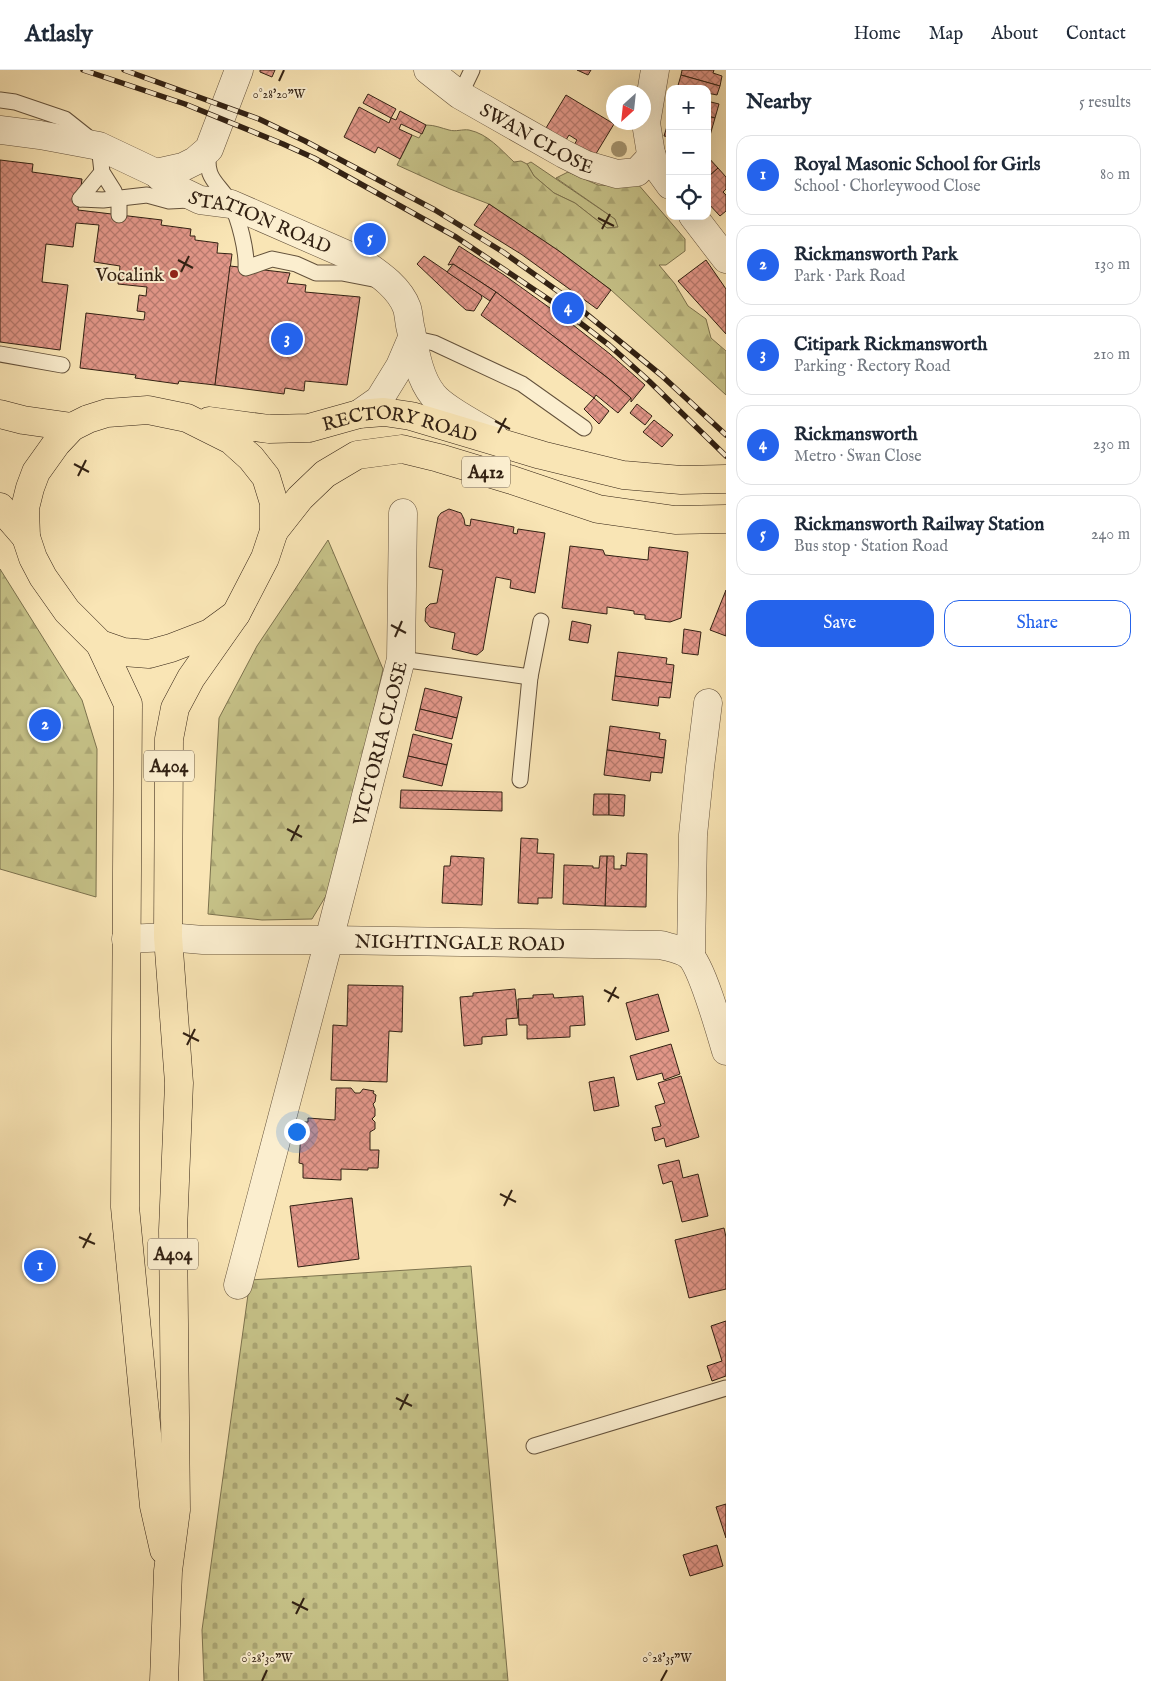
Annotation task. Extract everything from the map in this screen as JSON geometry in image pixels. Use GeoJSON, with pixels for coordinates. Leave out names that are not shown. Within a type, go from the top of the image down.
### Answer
{"type":"FeatureCollection","features":[{"type":"Feature","properties":{"kind":"main road"},"geometry":{"type":"LineString","coordinates":[[148,410],[188,418],[232,440],[256,464],[266,477],[274,503],[274,531],[265,558],[236,614],[210,633],[171,648],[148,654],[123,652],[100,644],[67,611],[43,577],[33,558],[26,537],[25,508],[36,472],[56,444],[72,427],[107,413],[148,410]]}},
{"type":"Feature","properties":{"kind":"main road","name":"RECTORY ROAD"},"geometry":{"type":"LineString","coordinates":[[188,418],[268,429],[309,428],[359,414],[384,412],[411,416],[514,447],[623,475],[681,480],[726,479]]}},
{"type":"Feature","properties":{"kind":"main road"},"geometry":{"type":"LineString","coordinates":[[0,414],[23,420],[72,427]]}},
{"type":"Feature","properties":{"kind":"main road","name":"RECTORY ROAD"},"geometry":{"type":"LineString","coordinates":[[274,531],[300,498],[325,474],[357,455],[402,449],[503,477],[598,509],[675,520],[726,519]]}},
{"type":"Feature","properties":{"kind":"main road"},"geometry":{"type":"LineString","coordinates":[[0,507],[26,537]]}},
{"type":"Feature","properties":{"kind":"main road","name":"A404"},"geometry":{"type":"LineString","coordinates":[[164,1681],[168,1571],[176,1510],[173,1230],[179,1083],[168,937],[169,739],[175,708],[191,678],[236,614]]}},
{"type":"Feature","properties":{"kind":"main road","name":"A404"},"geometry":{"type":"LineString","coordinates":[[100,644],[128,704],[125,1207],[154,1506],[168,1571]]}},
{"type":"Feature","properties":{"kind":"street"},"geometry":{"type":"LineString","coordinates":[[156,173],[183,166],[194,161],[209,149],[239,70]]}},
{"type":"Feature","properties":{"kind":"street","name":"SWAN CLOSE"},"geometry":{"type":"LineString","coordinates":[[428,70],[460,95],[586,165],[617,174],[637,172],[652,156]]}},
{"type":"Feature","properties":{"kind":"street"},"geometry":{"type":"LineString","coordinates":[[655,70],[646,123],[652,160],[666,179]]}},
{"type":"Feature","properties":{"kind":"street","name":"STATION ROAD"},"geometry":{"type":"LineString","coordinates":[[0,130],[40,135],[101,159],[156,173],[169,185],[200,200],[231,204],[359,260],[387,281],[399,294],[407,308],[412,338],[424,381],[434,396],[460,416],[514,447]]}},
{"type":"Feature","properties":{"kind":"street"},"geometry":{"type":"LineString","coordinates":[[696,220],[726,259]]}},
{"type":"Feature","properties":{"kind":"street"},"geometry":{"type":"LineString","coordinates":[[359,414],[379,400],[400,366],[412,338]]}},
{"type":"Feature","properties":{"kind":"street","name":"VICTORIA CLOSE"},"geometry":{"type":"LineString","coordinates":[[238,1285],[330,940],[401,659],[403,513]]}},
{"type":"Feature","properties":{"kind":"street"},"geometry":{"type":"LineString","coordinates":[[708,703],[694,835],[690,956],[695,960],[706,988],[726,1051]]}},
{"type":"Feature","properties":{"kind":"street","name":"NIGHTINGALE ROAD"},"geometry":{"type":"LineString","coordinates":[[126,939],[168,937],[203,940],[661,945],[677,949],[690,956]]}},
{"type":"Feature","properties":{"kind":"lane"},"geometry":{"type":"LineString","coordinates":[[460,95],[472,70]]}},
{"type":"Feature","properties":{"kind":"lane"},"geometry":{"type":"LineString","coordinates":[[0,100],[15,102],[66,119],[101,159],[119,205],[119,214]]}},
{"type":"Feature","properties":{"kind":"lane"},"geometry":{"type":"LineString","coordinates":[[209,149],[206,164],[213,181],[231,204],[242,238],[246,268],[272,258],[296,264],[316,273],[342,273],[387,281]]}},
{"type":"Feature","properties":{"kind":"lane"},"geometry":{"type":"LineString","coordinates":[[101,159],[80,199],[103,200],[147,196],[168,201],[200,200]]}},
{"type":"Feature","properties":{"kind":"lane"},"geometry":{"type":"LineString","coordinates":[[412,338],[434,343],[522,384],[584,428]]}},
{"type":"Feature","properties":{"kind":"lane"},"geometry":{"type":"LineString","coordinates":[[0,354],[62,365]]}},
{"type":"Feature","properties":{"kind":"lane"},"geometry":{"type":"LineString","coordinates":[[520,780],[530,677],[540,621]]}},
{"type":"Feature","properties":{"kind":"lane"},"geometry":{"type":"LineString","coordinates":[[401,659],[530,677]]}},
{"type":"Feature","properties":{"kind":"lane"},"geometry":{"type":"LineString","coordinates":[[534,1446],[726,1388]]}},
{"type":"Feature","properties":{"kind":"green space"},"geometry":{"type":"Polygon","coordinates":[[[426,125],[452,131],[469,130],[476,132],[493,143],[514,162],[521,161],[527,164],[534,176],[554,193],[575,203],[607,228],[618,227],[615,219],[556,178],[568,172],[598,185],[620,186],[637,183],[666,217],[666,220],[669,220],[685,239],[685,251],[666,265],[659,265],[675,284],[688,306],[706,319],[711,338],[726,351],[726,395],[611,290],[559,251],[489,204],[397,165],[412,135],[419,138],[426,125]]]}},
{"type":"Feature","properties":{"kind":"green space"},"geometry":{"type":"Polygon","coordinates":[[[531,162],[615,219],[619,227],[607,228],[575,203],[554,193],[534,176],[527,164],[531,162]]]}},
{"type":"Feature","properties":{"kind":"green space"},"geometry":{"type":"Polygon","coordinates":[[[328,540],[383,669],[336,879],[312,919],[262,920],[208,914],[219,718],[257,646],[328,540]]]}},
{"type":"Feature","properties":{"kind":"green space"},"geometry":{"type":"Polygon","coordinates":[[[0,569],[82,700],[97,749],[96,897],[0,869],[0,569]]]}},
{"type":"Feature","properties":{"kind":"green space"},"geometry":{"type":"Polygon","coordinates":[[[471,1266],[508,1681],[204,1681],[202,1630],[250,1280],[471,1266]]]}},
{"type":"Feature","properties":{"kind":"building"},"geometry":{"type":"Polygon","coordinates":[[[260,70],[275,70],[272,77],[260,72],[260,70]]]}},
{"type":"Feature","properties":{"kind":"building"},"geometry":{"type":"Polygon","coordinates":[[[577,70],[591,70],[588,75],[577,70]]]}},
{"type":"Feature","properties":{"kind":"building"},"geometry":{"type":"Polygon","coordinates":[[[682,70],[714,70],[713,73],[722,76],[720,86],[681,75],[682,70]]]}},
{"type":"Feature","properties":{"kind":"building"},"geometry":{"type":"Polygon","coordinates":[[[681,75],[720,86],[717,95],[711,94],[711,85],[678,85],[681,75]]]}},
{"type":"Feature","properties":{"kind":"building"},"geometry":{"type":"Polygon","coordinates":[[[368,94],[396,109],[391,118],[363,103],[368,94]]]}},
{"type":"Feature","properties":{"kind":"building"},"geometry":{"type":"Polygon","coordinates":[[[566,95],[606,119],[606,130],[610,130],[594,157],[574,145],[577,140],[569,135],[566,140],[546,128],[566,95]]]}},
{"type":"Feature","properties":{"kind":"building"},"geometry":{"type":"Polygon","coordinates":[[[711,102],[719,104],[715,118],[711,117],[711,102]]]}},
{"type":"Feature","properties":{"kind":"building"},"geometry":{"type":"Polygon","coordinates":[[[359,107],[389,123],[391,118],[396,120],[400,111],[426,125],[422,134],[401,124],[399,129],[412,135],[400,159],[378,147],[375,153],[344,137],[359,107]]]}},
{"type":"Feature","properties":{"kind":"building"},"geometry":{"type":"Polygon","coordinates":[[[711,117],[715,118],[711,132],[711,117]]]}},
{"type":"Feature","properties":{"kind":"building","name":"Vocalink"},"geometry":{"type":"Polygon","coordinates":[[[0,160],[33,164],[32,172],[82,179],[78,210],[162,220],[161,225],[191,229],[190,236],[195,236],[195,240],[218,243],[217,253],[232,254],[215,385],[179,381],[178,384],[135,378],[136,375],[80,368],[86,313],[144,320],[145,312],[137,311],[139,295],[146,296],[147,287],[118,284],[120,266],[94,262],[99,225],[76,223],[73,247],[46,244],[42,282],[68,285],[60,350],[0,342],[0,160]]]}},
{"type":"Feature","properties":{"kind":"building"},"geometry":{"type":"Polygon","coordinates":[[[711,160],[718,168],[711,174],[711,160]]]}},
{"type":"Feature","properties":{"kind":"building"},"geometry":{"type":"Polygon","coordinates":[[[718,168],[726,177],[726,189],[723,192],[726,195],[726,211],[720,216],[711,206],[711,174],[718,168]]]}},
{"type":"Feature","properties":{"kind":"building"},"geometry":{"type":"Polygon","coordinates":[[[489,204],[559,251],[611,290],[597,309],[521,254],[474,225],[489,204]]]}},
{"type":"Feature","properties":{"kind":"building"},"geometry":{"type":"Polygon","coordinates":[[[459,246],[504,275],[568,321],[645,385],[631,402],[631,398],[609,379],[496,292],[453,264],[448,265],[459,246]]]}},
{"type":"Feature","properties":{"kind":"building"},"geometry":{"type":"Polygon","coordinates":[[[424,256],[481,295],[482,298],[474,311],[466,310],[417,264],[424,256]]]}},
{"type":"Feature","properties":{"kind":"building"},"geometry":{"type":"Polygon","coordinates":[[[706,260],[726,289],[726,334],[678,281],[706,260]]]}},
{"type":"Feature","properties":{"kind":"building"},"geometry":{"type":"Polygon","coordinates":[[[453,264],[496,292],[490,301],[447,272],[453,264]]]}},
{"type":"Feature","properties":{"kind":"building"},"geometry":{"type":"Polygon","coordinates":[[[230,266],[290,273],[287,283],[306,285],[305,292],[360,297],[347,385],[305,381],[304,391],[285,388],[284,394],[215,385],[230,266]]]}},
{"type":"Feature","properties":{"kind":"building"},"geometry":{"type":"Polygon","coordinates":[[[496,292],[631,398],[618,413],[596,395],[594,398],[481,315],[496,292]]]}},
{"type":"Feature","properties":{"kind":"building"},"geometry":{"type":"Polygon","coordinates":[[[594,398],[609,411],[599,424],[584,409],[594,398]]]}},
{"type":"Feature","properties":{"kind":"building"},"geometry":{"type":"Polygon","coordinates":[[[637,404],[652,416],[645,425],[630,413],[637,404]]]}},
{"type":"Feature","properties":{"kind":"building"},"geometry":{"type":"Polygon","coordinates":[[[654,420],[673,435],[662,447],[643,432],[654,420]]]}},
{"type":"Feature","properties":{"kind":"building"},"geometry":{"type":"Polygon","coordinates":[[[449,509],[461,513],[465,525],[470,526],[471,519],[514,527],[513,533],[517,534],[518,529],[545,533],[535,593],[510,588],[511,580],[496,577],[483,650],[477,655],[452,649],[455,633],[430,627],[425,621],[426,608],[430,604],[437,603],[443,570],[429,567],[438,517],[449,509]]]}},
{"type":"Feature","properties":{"kind":"building"},"geometry":{"type":"Polygon","coordinates":[[[570,546],[603,550],[605,555],[648,560],[649,547],[688,552],[681,618],[670,622],[645,619],[645,615],[634,614],[634,611],[607,607],[607,614],[562,608],[570,546]]]}},
{"type":"Feature","properties":{"kind":"building"},"geometry":{"type":"Polygon","coordinates":[[[726,590],[726,636],[710,630],[726,590]]]}},
{"type":"Feature","properties":{"kind":"building"},"geometry":{"type":"Polygon","coordinates":[[[572,621],[591,625],[588,643],[569,640],[572,621]]]}},
{"type":"Feature","properties":{"kind":"building"},"geometry":{"type":"Polygon","coordinates":[[[684,629],[701,632],[698,655],[682,653],[684,629]]]}},
{"type":"Feature","properties":{"kind":"building"},"geometry":{"type":"Polygon","coordinates":[[[618,652],[667,658],[666,664],[674,665],[672,683],[615,676],[618,652]]]}},
{"type":"Feature","properties":{"kind":"building"},"geometry":{"type":"Polygon","coordinates":[[[615,676],[672,683],[670,698],[659,697],[658,706],[612,700],[615,676]]]}},
{"type":"Feature","properties":{"kind":"building"},"geometry":{"type":"Polygon","coordinates":[[[425,688],[462,697],[457,718],[420,709],[425,688]]]}},
{"type":"Feature","properties":{"kind":"building"},"geometry":{"type":"Polygon","coordinates":[[[420,709],[457,718],[452,739],[415,730],[420,709]]]}},
{"type":"Feature","properties":{"kind":"building"},"geometry":{"type":"Polygon","coordinates":[[[610,726],[660,733],[659,739],[666,740],[664,758],[607,750],[610,726]]]}},
{"type":"Feature","properties":{"kind":"building"},"geometry":{"type":"Polygon","coordinates":[[[413,734],[452,744],[447,765],[408,756],[413,734]]]}},
{"type":"Feature","properties":{"kind":"building"},"geometry":{"type":"Polygon","coordinates":[[[607,750],[664,758],[662,773],[651,772],[650,781],[604,775],[607,750]]]}},
{"type":"Feature","properties":{"kind":"building"},"geometry":{"type":"Polygon","coordinates":[[[408,756],[447,765],[442,786],[403,777],[408,756]]]}},
{"type":"Feature","properties":{"kind":"building"},"geometry":{"type":"Polygon","coordinates":[[[401,790],[502,792],[502,811],[400,808],[401,790]]]}},
{"type":"Feature","properties":{"kind":"building"},"geometry":{"type":"Polygon","coordinates":[[[594,794],[609,794],[609,815],[593,815],[594,794]]]}},
{"type":"Feature","properties":{"kind":"building"},"geometry":{"type":"Polygon","coordinates":[[[609,794],[625,795],[624,816],[609,815],[609,794]]]}},
{"type":"Feature","properties":{"kind":"building"},"geometry":{"type":"Polygon","coordinates":[[[521,838],[538,839],[537,853],[554,854],[552,898],[538,898],[538,904],[518,903],[521,838]]]}},
{"type":"Feature","properties":{"kind":"building"},"geometry":{"type":"Polygon","coordinates":[[[627,853],[647,854],[646,907],[605,906],[607,856],[614,856],[614,869],[621,869],[621,865],[626,866],[627,853]]]}},
{"type":"Feature","properties":{"kind":"building"},"geometry":{"type":"Polygon","coordinates":[[[451,856],[484,858],[482,905],[442,903],[444,866],[450,866],[451,856]]]}},
{"type":"Feature","properties":{"kind":"building"},"geometry":{"type":"Polygon","coordinates":[[[600,856],[607,856],[605,906],[563,904],[564,865],[599,868],[600,856]]]}},
{"type":"Feature","properties":{"kind":"building"},"geometry":{"type":"Polygon","coordinates":[[[348,985],[403,986],[402,1032],[389,1031],[387,1082],[331,1080],[333,1025],[347,1026],[348,985]]]}},
{"type":"Feature","properties":{"kind":"building"},"geometry":{"type":"Polygon","coordinates":[[[515,989],[518,1018],[506,1019],[507,1035],[482,1037],[482,1044],[464,1046],[460,997],[473,996],[473,993],[515,989]]]}},
{"type":"Feature","properties":{"kind":"building"},"geometry":{"type":"Polygon","coordinates":[[[553,994],[554,998],[583,996],[585,1025],[570,1026],[570,1037],[527,1039],[527,1025],[519,1025],[518,999],[533,998],[533,995],[553,994]]]}},
{"type":"Feature","properties":{"kind":"building"},"geometry":{"type":"Polygon","coordinates":[[[658,994],[669,1031],[636,1040],[626,1003],[658,994]]]}},
{"type":"Feature","properties":{"kind":"building"},"geometry":{"type":"Polygon","coordinates":[[[671,1044],[680,1074],[664,1080],[662,1073],[637,1080],[630,1056],[671,1044]]]}},
{"type":"Feature","properties":{"kind":"building"},"geometry":{"type":"Polygon","coordinates":[[[681,1076],[699,1137],[666,1147],[664,1138],[655,1141],[652,1128],[661,1126],[655,1106],[665,1103],[658,1083],[681,1076]]]}},
{"type":"Feature","properties":{"kind":"building"},"geometry":{"type":"Polygon","coordinates":[[[614,1077],[619,1106],[594,1111],[589,1082],[614,1077]]]}},
{"type":"Feature","properties":{"kind":"building"},"geometry":{"type":"Polygon","coordinates":[[[336,1088],[351,1088],[355,1093],[360,1093],[363,1089],[374,1091],[373,1093],[376,1095],[373,1104],[375,1116],[372,1119],[375,1122],[375,1129],[370,1132],[370,1150],[379,1150],[378,1168],[368,1168],[368,1170],[341,1169],[341,1180],[303,1178],[303,1164],[299,1163],[301,1131],[304,1131],[304,1122],[308,1122],[308,1118],[335,1120],[336,1088]]]}},
{"type":"Feature","properties":{"kind":"building"},"geometry":{"type":"Polygon","coordinates":[[[679,1160],[683,1178],[698,1174],[708,1216],[682,1222],[672,1181],[663,1184],[658,1165],[679,1160]]]}},
{"type":"Feature","properties":{"kind":"building"},"geometry":{"type":"Polygon","coordinates":[[[352,1198],[359,1259],[298,1267],[290,1206],[352,1198]]]}},
{"type":"Feature","properties":{"kind":"building"},"geometry":{"type":"Polygon","coordinates":[[[724,1228],[726,1237],[726,1289],[689,1298],[675,1240],[724,1228]]]}},
{"type":"Feature","properties":{"kind":"building"},"geometry":{"type":"Polygon","coordinates":[[[726,1321],[726,1376],[712,1381],[707,1366],[722,1361],[711,1326],[726,1321]]]}},
{"type":"Feature","properties":{"kind":"building"},"geometry":{"type":"Polygon","coordinates":[[[726,1504],[726,1538],[716,1507],[726,1504]]]}},
{"type":"Feature","properties":{"kind":"building"},"geometry":{"type":"Polygon","coordinates":[[[717,1545],[723,1566],[690,1576],[683,1555],[717,1545]]]}},
{"type":"Feature","properties":{"kind":"railway"},"geometry":{"type":"LineString","coordinates":[[83,70],[185,104],[283,144],[314,158],[456,237],[554,303],[609,345],[726,456]]}},
{"type":"Feature","properties":{"kind":"railway"},"geometry":{"type":"LineString","coordinates":[[124,70],[259,119],[305,141],[435,210],[503,252],[562,294],[661,375],[726,435]]}},
{"type":"Feature","properties":{"kind":"place","name":"Rickmansworth Railway Station"},"geometry":{"type":"Point","coordinates":[370,239]}},
{"type":"Feature","properties":{"kind":"place","name":"Vocalink"},"geometry":{"type":"Point","coordinates":[174,274]}},
{"type":"Feature","properties":{"kind":"place","name":"Rickmansworth"},"geometry":{"type":"Point","coordinates":[568,308]}},
{"type":"Feature","properties":{"kind":"place","name":"Citipark Rickmansworth"},"geometry":{"type":"Point","coordinates":[287,339]}},
{"type":"Feature","properties":{"kind":"place","name":"Rickmansworth Park"},"geometry":{"type":"Point","coordinates":[45,725]}},
{"type":"Feature","properties":{"kind":"place","name":"Royal Masonic School for Girls"},"geometry":{"type":"Point","coordinates":[40,1266]}}]}
